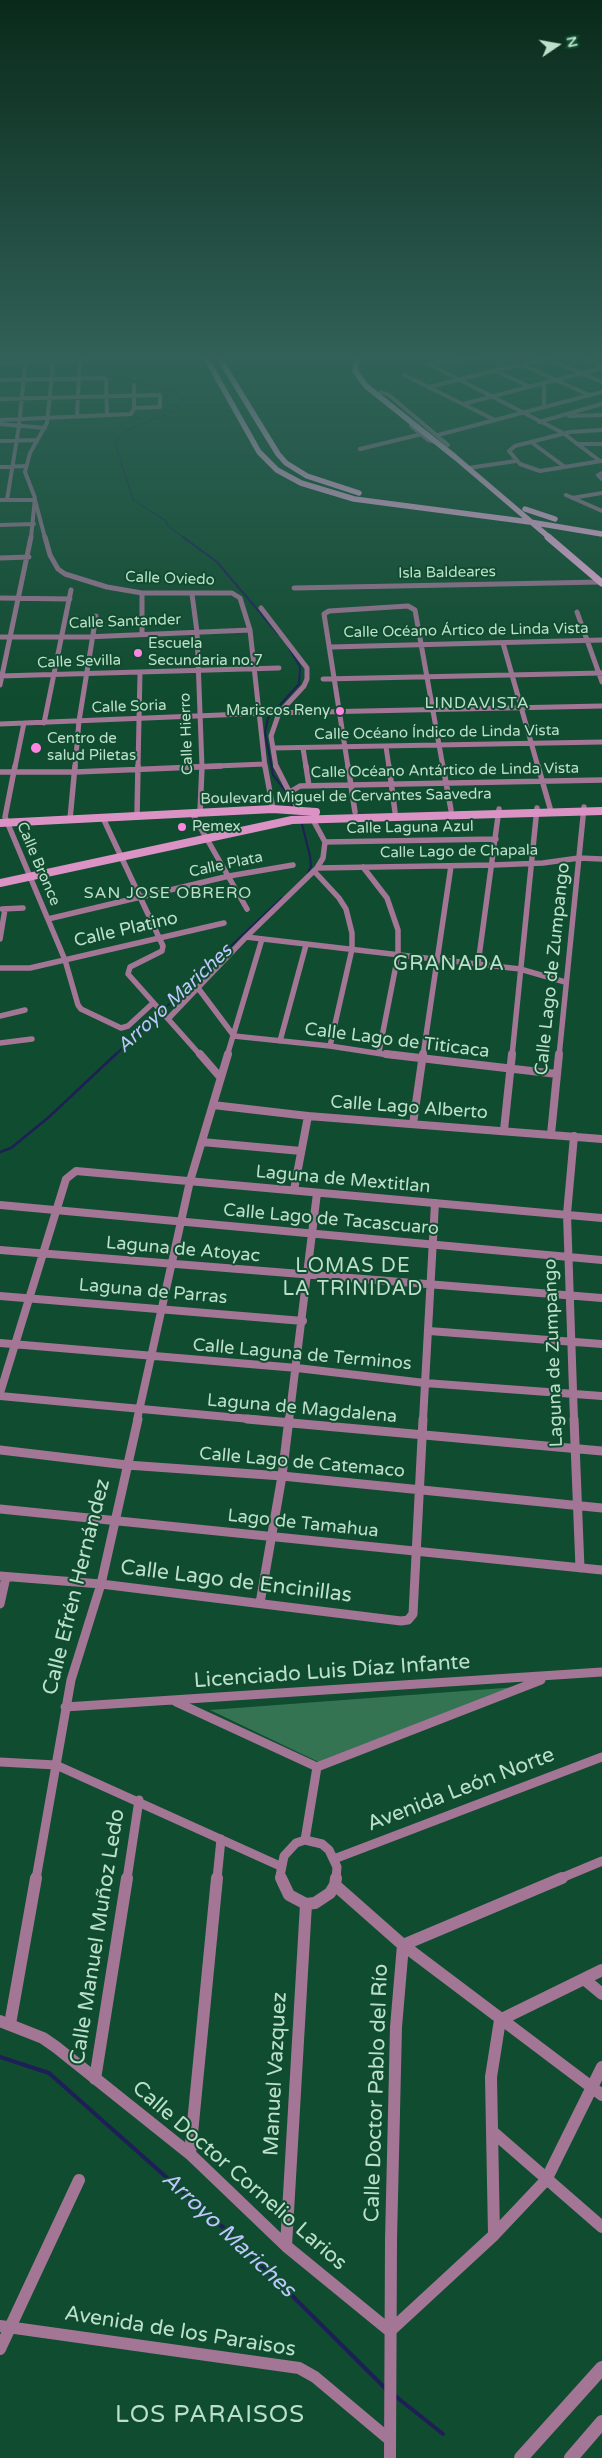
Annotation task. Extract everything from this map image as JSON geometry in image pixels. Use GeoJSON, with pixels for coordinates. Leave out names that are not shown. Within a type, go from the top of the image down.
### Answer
{"type":"FeatureCollection","features":[{"type":"Feature","properties":{"kind":"main road"},"geometry":{"type":"LineString","coordinates":[[280,471],[292,479],[328,493],[354,500],[531,519],[555,518]]}},
{"type":"Feature","properties":{"kind":"main road"},"geometry":{"type":"LineString","coordinates":[[297,471],[330,485],[363,494],[523,512],[602,526]]}},
{"type":"Feature","properties":{"kind":"main road"},"geometry":{"type":"LineString","coordinates":[[471,471],[508,503],[523,512]]}},
{"type":"Feature","properties":{"kind":"main road"},"geometry":{"type":"LineString","coordinates":[[480,471],[601,583]]}},
{"type":"Feature","properties":{"kind":"main road"},"geometry":{"type":"LineString","coordinates":[[503,511],[508,503]]}},
{"type":"Feature","properties":{"kind":"main road"},"geometry":{"type":"LineString","coordinates":[[531,519],[542,524],[602,534]]}},
{"type":"Feature","properties":{"kind":"main road"},"geometry":{"type":"LineString","coordinates":[[542,524],[602,575]]}},
{"type":"Feature","properties":{"kind":"main road"},"geometry":{"type":"LineString","coordinates":[[554,534],[564,528]]}},
{"type":"Feature","properties":{"kind":"main road","name":"Boulevard Miguel de Cervantes Saavedra"},"geometry":{"type":"LineString","coordinates":[[3,823],[275,809],[305,815],[585,810],[602,807]]}},
{"type":"Feature","properties":{"kind":"main road","name":"Boulevard Miguel de Cervantes Saavedra"},"geometry":{"type":"LineString","coordinates":[[537,810],[550,808],[602,812]]}},
{"type":"Feature","properties":{"kind":"main road"},"geometry":{"type":"LineString","coordinates":[[275,809],[284,815],[281,821]]}},
{"type":"Feature","properties":{"kind":"main road","name":"Boulevard Miguel de Cervantes Saavedra"},"geometry":{"type":"LineString","coordinates":[[305,815],[451,810],[499,812]]}},
{"type":"Feature","properties":{"kind":"main road"},"geometry":{"type":"LineString","coordinates":[[0,883],[305,815]]}},
{"type":"Feature","properties":{"kind":"street"},"geometry":{"type":"LineString","coordinates":[[7,500],[10,471]]}},
{"type":"Feature","properties":{"kind":"street","name":"Calle Oviedo"},"geometry":{"type":"LineString","coordinates":[[25,471],[25,475],[35,500],[46,546],[60,572],[98,585],[142,593],[229,593],[238,595],[242,600],[250,630]]}},
{"type":"Feature","properties":{"kind":"street"},"geometry":{"type":"LineString","coordinates":[[600,474],[602,479]]}},
{"type":"Feature","properties":{"kind":"street"},"geometry":{"type":"LineString","coordinates":[[572,498],[602,493]]}},
{"type":"Feature","properties":{"kind":"street"},"geometry":{"type":"LineString","coordinates":[[566,495],[602,511]]}},
{"type":"Feature","properties":{"kind":"street"},"geometry":{"type":"LineString","coordinates":[[0,500],[35,500],[34,524],[29,557],[0,685]]}},
{"type":"Feature","properties":{"kind":"street"},"geometry":{"type":"LineString","coordinates":[[0,526],[34,524]]}},
{"type":"Feature","properties":{"kind":"street"},"geometry":{"type":"LineString","coordinates":[[0,558],[29,557]]}},
{"type":"Feature","properties":{"kind":"street","name":"Isla Baldeares"},"geometry":{"type":"LineString","coordinates":[[294,588],[601,583]]}},
{"type":"Feature","properties":{"kind":"street"},"geometry":{"type":"LineString","coordinates":[[44,723],[71,590]]}},
{"type":"Feature","properties":{"kind":"street"},"geometry":{"type":"LineString","coordinates":[[142,593],[142,634]]}},
{"type":"Feature","properties":{"kind":"street","name":"Calle Hierro"},"geometry":{"type":"LineString","coordinates":[[192,594],[197,632],[202,766],[196,813]]}},
{"type":"Feature","properties":{"kind":"street"},"geometry":{"type":"LineString","coordinates":[[0,598],[70,598]]}},
{"type":"Feature","properties":{"kind":"street"},"geometry":{"type":"LineString","coordinates":[[356,812],[331,647],[324,616],[325,612],[408,606],[415,610],[448,783],[451,810]]}},
{"type":"Feature","properties":{"kind":"street"},"geometry":{"type":"LineString","coordinates":[[166,1016],[198,988],[246,937],[316,870],[323,858],[325,842],[322,832],[305,815],[277,770],[271,732],[278,713],[299,693],[308,673],[298,653],[261,608]]}},
{"type":"Feature","properties":{"kind":"street"},"geometry":{"type":"LineString","coordinates":[[577,612],[602,682]]}},
{"type":"Feature","properties":{"kind":"street"},"geometry":{"type":"LineString","coordinates":[[70,819],[76,772],[79,722],[96,616]]}},
{"type":"Feature","properties":{"kind":"street"},"geometry":{"type":"LineString","coordinates":[[250,630],[265,764],[275,809]]}},
{"type":"Feature","properties":{"kind":"street","name":"Calle Santander"},"geometry":{"type":"LineString","coordinates":[[0,636],[93,637],[250,630]]}},
{"type":"Feature","properties":{"kind":"street","name":"Calle Océano Ártico de Linda Vista"},"geometry":{"type":"LineString","coordinates":[[331,647],[602,640]]}},
{"type":"Feature","properties":{"kind":"street"},"geometry":{"type":"LineString","coordinates":[[503,643],[550,808]]}},
{"type":"Feature","properties":{"kind":"street","name":"Calle Sevilla"},"geometry":{"type":"LineString","coordinates":[[1,676],[54,676],[279,668]]}},
{"type":"Feature","properties":{"kind":"street"},"geometry":{"type":"LineString","coordinates":[[137,816],[140,672]]}},
{"type":"Feature","properties":{"kind":"street"},"geometry":{"type":"LineString","coordinates":[[323,679],[600,673]]}},
{"type":"Feature","properties":{"kind":"street","name":"Calle Soria"},"geometry":{"type":"LineString","coordinates":[[0,724],[138,720],[268,713],[602,706]]}},
{"type":"Feature","properties":{"kind":"street","name":"Calle Bronce"},"geometry":{"type":"LineString","coordinates":[[24,723],[3,823],[31,876],[65,960],[71,983],[82,1010],[115,1027],[128,1026],[155,1005]]}},
{"type":"Feature","properties":{"kind":"street","name":"Calle Océano Índico de Linda Vista"},"geometry":{"type":"LineString","coordinates":[[273,748],[602,742]]}},
{"type":"Feature","properties":{"kind":"street"},"geometry":{"type":"LineString","coordinates":[[386,746],[393,784],[395,812]]}},
{"type":"Feature","properties":{"kind":"street"},"geometry":{"type":"LineString","coordinates":[[303,748],[309,786]]}},
{"type":"Feature","properties":{"kind":"street"},"geometry":{"type":"LineString","coordinates":[[0,772],[76,772],[265,764]]}},
{"type":"Feature","properties":{"kind":"street","name":"Calle Océano Antártico de Linda Vista"},"geometry":{"type":"LineString","coordinates":[[290,792],[300,786],[602,780]]}},
{"type":"Feature","properties":{"kind":"street"},"geometry":{"type":"LineString","coordinates":[[504,1130],[537,810]]}},
{"type":"Feature","properties":{"kind":"street","name":"Calle Lago de Zumpango"},"geometry":{"type":"LineString","coordinates":[[552,1134],[565,982],[585,810]]}},
{"type":"Feature","properties":{"kind":"street"},"geometry":{"type":"LineString","coordinates":[[478,964],[499,812]]}},
{"type":"Feature","properties":{"kind":"street"},"geometry":{"type":"LineString","coordinates":[[196,813],[206,838],[247,909]]}},
{"type":"Feature","properties":{"kind":"street"},"geometry":{"type":"LineString","coordinates":[[103,818],[163,946],[162,951],[130,967],[128,972],[220,1077]]}},
{"type":"Feature","properties":{"kind":"street","name":"Calle Laguna Azul"},"geometry":{"type":"LineString","coordinates":[[325,842],[496,839]]}},
{"type":"Feature","properties":{"kind":"street","name":"Calle Lago de Chapala"},"geometry":{"type":"LineString","coordinates":[[316,870],[363,867],[531,864],[579,858],[602,859]]}},
{"type":"Feature","properties":{"kind":"street","name":"Calle Plata"},"geometry":{"type":"LineString","coordinates":[[48,919],[229,876],[293,865]]}},
{"type":"Feature","properties":{"kind":"street"},"geometry":{"type":"LineString","coordinates":[[413,1124],[451,866]]}},
{"type":"Feature","properties":{"kind":"street"},"geometry":{"type":"LineString","coordinates":[[363,867],[387,898],[395,915],[398,930],[398,955],[379,1052]]}},
{"type":"Feature","properties":{"kind":"street"},"geometry":{"type":"LineString","coordinates":[[316,870],[346,909],[352,933],[352,949],[330,1046]]}},
{"type":"Feature","properties":{"kind":"street"},"geometry":{"type":"LineString","coordinates":[[0,939],[2,909],[23,908]]}},
{"type":"Feature","properties":{"kind":"street","name":"Calle Platino"},"geometry":{"type":"LineString","coordinates":[[0,968],[30,968],[224,923]]}},
{"type":"Feature","properties":{"kind":"street"},"geometry":{"type":"LineString","coordinates":[[246,937],[520,969],[565,982]]}},
{"type":"Feature","properties":{"kind":"street","name":"Calle Efrén Hernández"},"geometry":{"type":"LineString","coordinates":[[5,2022],[56,1765],[65,1707],[79,1649],[101,1584],[153,1357],[180,1221],[220,1077],[262,939]]}},
{"type":"Feature","properties":{"kind":"street"},"geometry":{"type":"LineString","coordinates":[[280,1041],[306,944]]}},
{"type":"Feature","properties":{"kind":"street"},"geometry":{"type":"LineString","coordinates":[[198,988],[234,1036]]}},
{"type":"Feature","properties":{"kind":"street"},"geometry":{"type":"LineString","coordinates":[[0,1016],[25,1010]]}},
{"type":"Feature","properties":{"kind":"street","name":"Calle Lago de Titicaca"},"geometry":{"type":"LineString","coordinates":[[234,1036],[379,1052],[423,1060],[557,1074]]}},
{"type":"Feature","properties":{"kind":"street"},"geometry":{"type":"LineString","coordinates":[[0,1043],[32,1039]]}},
{"type":"Feature","properties":{"kind":"street","name":"Calle Lago Alberto"},"geometry":{"type":"LineString","coordinates":[[213,1104],[308,1116],[602,1139]]}},
{"type":"Feature","properties":{"kind":"street"},"geometry":{"type":"LineString","coordinates":[[294,1190],[308,1116]]}},
{"type":"Feature","properties":{"kind":"street","name":"Laguna de Zumpango"},"geometry":{"type":"LineString","coordinates":[[574,1136],[567,1214],[567,1256],[580,1568]]}},
{"type":"Feature","properties":{"kind":"street"},"geometry":{"type":"LineString","coordinates":[[202,1142],[301,1151]]}},
{"type":"Feature","properties":{"kind":"street","name":"Laguna de Mextitlan"},"geometry":{"type":"LineString","coordinates":[[57,1209],[70,1174],[82,1171],[602,1218]]}},
{"type":"Feature","properties":{"kind":"street"},"geometry":{"type":"LineString","coordinates":[[260,1603],[273,1537],[282,1476],[287,1424],[303,1321],[317,1193]]}},
{"type":"Feature","properties":{"kind":"street"},"geometry":{"type":"LineString","coordinates":[[416,1552],[421,1436],[429,1331],[431,1244],[435,1203]]}},
{"type":"Feature","properties":{"kind":"street","name":"Calle Lago de Tacascuaro"},"geometry":{"type":"LineString","coordinates":[[0,1205],[602,1260]]}},
{"type":"Feature","properties":{"kind":"street"},"geometry":{"type":"LineString","coordinates":[[0,1395],[28,1298],[57,1209]]}},
{"type":"Feature","properties":{"kind":"street","name":"Laguna de Atoyac"},"geometry":{"type":"LineString","coordinates":[[0,1250],[172,1262],[307,1276],[602,1298]]}},
{"type":"Feature","properties":{"kind":"street","name":"Laguna de Parras"},"geometry":{"type":"LineString","coordinates":[[0,1296],[303,1321]]}},
{"type":"Feature","properties":{"kind":"street"},"geometry":{"type":"LineString","coordinates":[[429,1331],[602,1344]]}},
{"type":"Feature","properties":{"kind":"street","name":"Calle Laguna de Terminos"},"geometry":{"type":"LineString","coordinates":[[0,1343],[297,1368],[425,1383],[602,1396]]}},
{"type":"Feature","properties":{"kind":"street","name":"Laguna de Magdalena"},"geometry":{"type":"LineString","coordinates":[[0,1395],[287,1424],[602,1451]]}},
{"type":"Feature","properties":{"kind":"street","name":"Calle Lago de Catemaco"},"geometry":{"type":"LineString","coordinates":[[0,1450],[127,1465],[282,1476],[602,1508]]}},
{"type":"Feature","properties":{"kind":"street","name":"Lago de Tamahua"},"geometry":{"type":"LineString","coordinates":[[0,1509],[602,1570]]}},
{"type":"Feature","properties":{"kind":"street","name":"Calle Lago de Encinillas"},"geometry":{"type":"LineString","coordinates":[[3,1577],[101,1584],[401,1621],[408,1620],[413,1614],[416,1552]]}},
{"type":"Feature","properties":{"kind":"street"},"geometry":{"type":"LineString","coordinates":[[0,1604],[3,1577]]}},
{"type":"Feature","properties":{"kind":"street","name":"Licenciado Luis Díaz Infante"},"geometry":{"type":"LineString","coordinates":[[65,1707],[174,1702],[422,1684],[548,1678],[602,1672]]}},
{"type":"Feature","properties":{"kind":"street"},"geometry":{"type":"LineString","coordinates":[[174,1702],[317,1767],[548,1678]]}},
{"type":"Feature","properties":{"kind":"street","name":"Avenida León Norte"},"geometry":{"type":"LineString","coordinates":[[334,1859],[602,1757]]}},
{"type":"Feature","properties":{"kind":"street"},"geometry":{"type":"LineString","coordinates":[[0,1762],[56,1765],[138,1800],[280,1866]]}},
{"type":"Feature","properties":{"kind":"street"},"geometry":{"type":"LineString","coordinates":[[305,1840],[317,1767]]}},
{"type":"Feature","properties":{"kind":"street","name":"Calle Manuel Muñoz Ledo"},"geometry":{"type":"LineString","coordinates":[[95,2080],[138,1800]]}},
{"type":"Feature","properties":{"kind":"street"},"geometry":{"type":"LineString","coordinates":[[190,2154],[221,1838]]}},
{"type":"Feature","properties":{"kind":"street"},"geometry":{"type":"LineString","coordinates":[[305,1840],[322,1844],[334,1859],[337,1867],[335,1885],[324,1900],[306,1904],[296,1901],[283,1886],[280,1866],[289,1848],[305,1840]]}},
{"type":"Feature","properties":{"kind":"street","name":"Calle Doctor Pablo del Río"},"geometry":{"type":"LineString","coordinates":[[390,2458],[389,2360],[396,2027],[403,1945],[602,1861]]}},
{"type":"Feature","properties":{"kind":"street"},"geometry":{"type":"LineString","coordinates":[[335,1885],[403,1945],[500,2020],[597,2091]]}},
{"type":"Feature","properties":{"kind":"street","name":"Manuel Vazquez"},"geometry":{"type":"LineString","coordinates":[[286,2246],[306,1904]]}},
{"type":"Feature","properties":{"kind":"street"},"geometry":{"type":"LineString","coordinates":[[500,2020],[602,1970]]}},
{"type":"Feature","properties":{"kind":"street"},"geometry":{"type":"LineString","coordinates":[[584,1979],[602,1994]]}},
{"type":"Feature","properties":{"kind":"street"},"geometry":{"type":"LineString","coordinates":[[494,2235],[491,2076],[500,2020]]}},
{"type":"Feature","properties":{"kind":"street","name":"Calle Doctor Cornelio Larios"},"geometry":{"type":"LineString","coordinates":[[5,2022],[49,2042],[190,2154],[286,2246],[390,2331]]}},
{"type":"Feature","properties":{"kind":"street"},"geometry":{"type":"LineString","coordinates":[[390,2331],[494,2235],[546,2180],[597,2091],[602,2067]]}},
{"type":"Feature","properties":{"kind":"street"},"geometry":{"type":"LineString","coordinates":[[493,2132],[602,2227]]}},
{"type":"Feature","properties":{"kind":"street"},"geometry":{"type":"LineString","coordinates":[[0,2349],[5,2326],[79,2180]]}},
{"type":"Feature","properties":{"kind":"street","name":"Avenida de los Paraisos"},"geometry":{"type":"LineString","coordinates":[[5,2326],[299,2368],[315,2377],[390,2440]]}},
{"type":"Feature","properties":{"kind":"street"},"geometry":{"type":"LineString","coordinates":[[521,2458],[602,2368]]}},
{"type":"Feature","properties":{"kind":"street"},"geometry":{"type":"LineString","coordinates":[[571,2458],[602,2422]]}},
{"type":"Feature","properties":{"kind":"green space"},"geometry":{"type":"Polygon","coordinates":[[[517,1687],[327,1766],[210,1710],[517,1687]]]}},
{"type":"Feature","properties":{"kind":"waterway","name":"Arroyo Mariches"},"geometry":{"type":"LineString","coordinates":[[124,471],[133,500],[165,520],[168,526],[185,538]]}},
{"type":"Feature","properties":{"kind":"waterway","name":"Arroyo Mariches"},"geometry":{"type":"LineString","coordinates":[[183,537],[217,562],[278,634]]}},
{"type":"Feature","properties":{"kind":"waterway","name":"Arroyo Mariches"},"geometry":{"type":"LineString","coordinates":[[287,793],[273,775],[265,732],[268,718],[299,684],[300,667],[289,648]]}},
{"type":"Feature","properties":{"kind":"waterway","name":"Arroyo Mariches"},"geometry":{"type":"LineString","coordinates":[[291,800],[292,806]]}},
{"type":"Feature","properties":{"kind":"waterway","name":"Arroyo Mariches"},"geometry":{"type":"LineString","coordinates":[[302,824],[310,856],[311,866],[308,873]]}},
{"type":"Feature","properties":{"kind":"waterway","name":"Arroyo Mariches"},"geometry":{"type":"LineString","coordinates":[[114,1056],[282,898]]}},
{"type":"Feature","properties":{"kind":"waterway","name":"Arroyo Mariches"},"geometry":{"type":"LineString","coordinates":[[0,1152],[11,1148],[49,1117],[116,1054]]}},
{"type":"Feature","properties":{"kind":"waterway","name":"Arroyo Mariches"},"geometry":{"type":"LineString","coordinates":[[0,2057],[49,2073],[227,2231],[386,2389]]}},
{"type":"Feature","properties":{"kind":"waterway","name":"Arroyo Mariches"},"geometry":{"type":"LineString","coordinates":[[394,2395],[443,2434]]}},
{"type":"Feature","properties":{"kind":"place","name":"Escuela Secundaria no.7"},"geometry":{"type":"Point","coordinates":[138,653]}},
{"type":"Feature","properties":{"kind":"place","name":"Mariscos Reny"},"geometry":{"type":"Point","coordinates":[340,711]}},
{"type":"Feature","properties":{"kind":"place","name":"Centro de salud Piletas"},"geometry":{"type":"Point","coordinates":[36,748]}},
{"type":"Feature","properties":{"kind":"place","name":"Pemex"},"geometry":{"type":"Point","coordinates":[182,827]}},
{"type":"Feature","properties":{"kind":"district","name":"LINDAVISTA"},"geometry":{"type":"Point","coordinates":[477,704]}},
{"type":"Feature","properties":{"kind":"district","name":"SAN JOSE OBRERO"},"geometry":{"type":"Point","coordinates":[168,894]}},
{"type":"Feature","properties":{"kind":"district","name":"GRANADA"},"geometry":{"type":"Point","coordinates":[449,965]}},
{"type":"Feature","properties":{"kind":"district","name":"LOMAS DE LA TRINIDAD"},"geometry":{"type":"Point","coordinates":[353,1278]}},
{"type":"Feature","properties":{"kind":"district","name":"LOS PARAISOS"},"geometry":{"type":"Point","coordinates":[210,2416]}}]}
